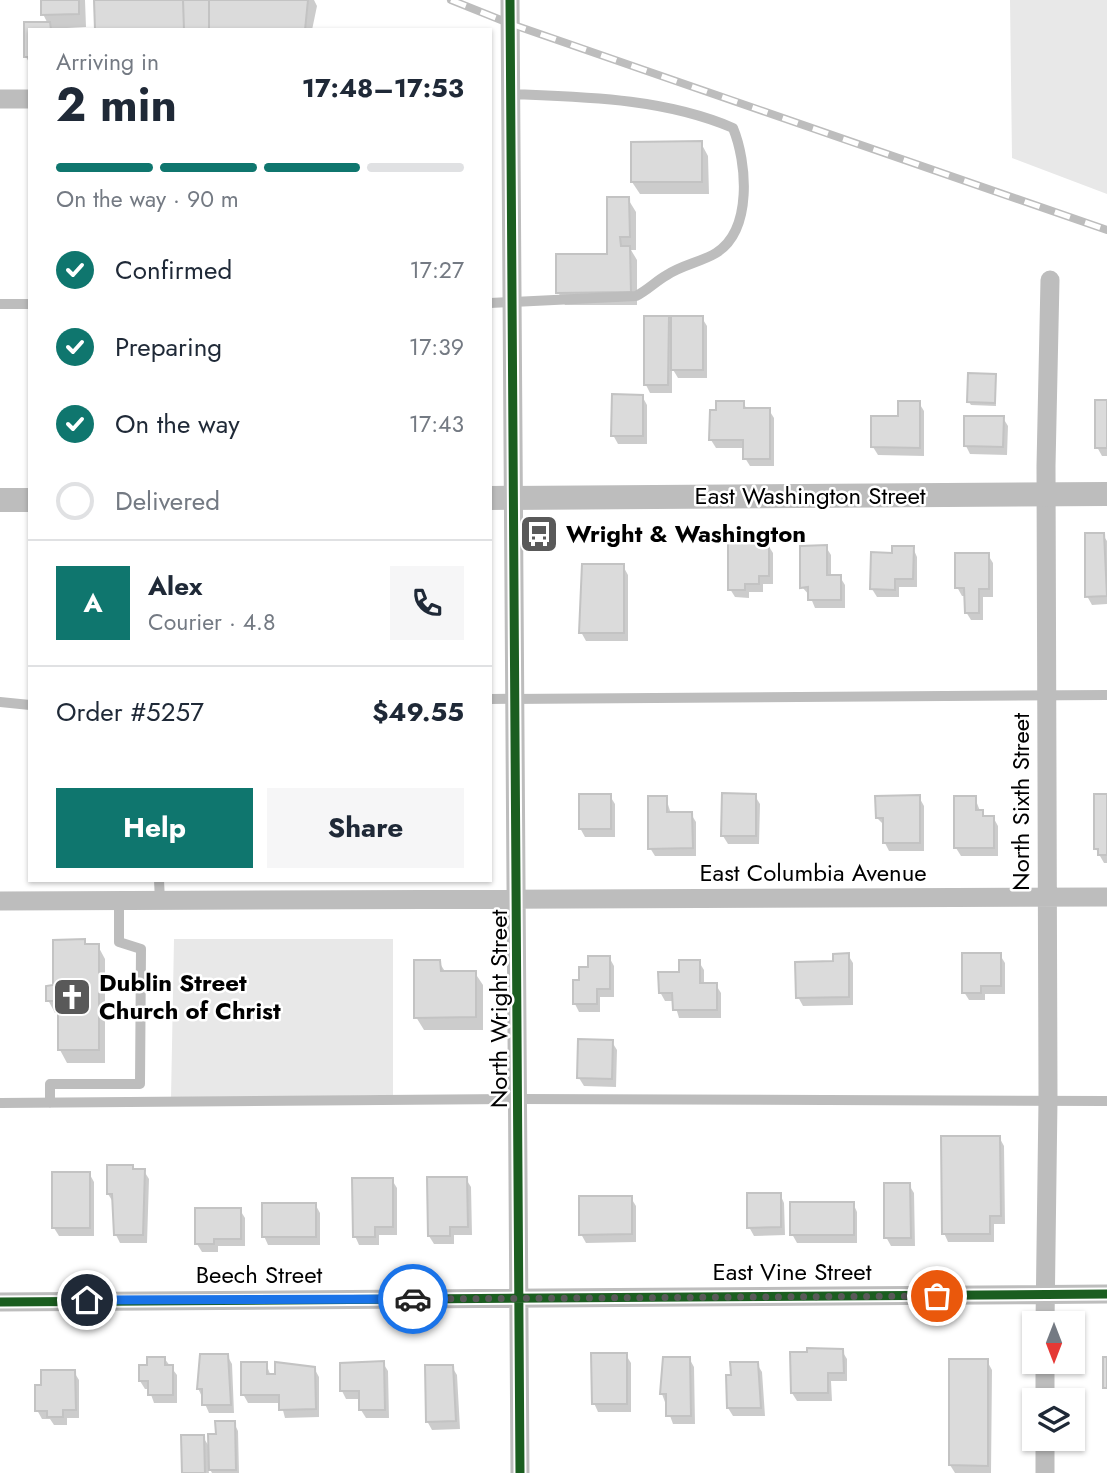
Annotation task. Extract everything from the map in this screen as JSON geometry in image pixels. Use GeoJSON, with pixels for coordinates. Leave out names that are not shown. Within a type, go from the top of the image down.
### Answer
{"type":"FeatureCollection","features":[{"type":"Feature","properties":{"kind":"street","name":"North Wright Street"},"geometry":{"type":"LineString","coordinates":[[510,0],[500,94],[511,303],[502,498],[515,698],[520,1473]]}},
{"type":"Feature","properties":{"kind":"street"},"geometry":{"type":"LineString","coordinates":[[0,99],[28,99]]}},
{"type":"Feature","properties":{"kind":"street","name":"North Sixth Street"},"geometry":{"type":"LineString","coordinates":[[1045,1311],[1048,1100],[1046,495],[1050,280]]}},
{"type":"Feature","properties":{"kind":"street","name":"East Washington Street"},"geometry":{"type":"LineString","coordinates":[[502,498],[1107,495]]}},
{"type":"Feature","properties":{"kind":"street"},"geometry":{"type":"LineString","coordinates":[[0,500],[28,500]]}},
{"type":"Feature","properties":{"kind":"street","name":"East Columbia Avenue"},"geometry":{"type":"LineString","coordinates":[[0,901],[1107,897]]}},
{"type":"Feature","properties":{"kind":"street","name":"East Vine Street"},"geometry":{"type":"LineString","coordinates":[[519,1299],[1107,1294]]}},
{"type":"Feature","properties":{"kind":"street","name":"Beech Street"},"geometry":{"type":"LineString","coordinates":[[0,1302],[519,1299]]}},
{"type":"Feature","properties":{"kind":"street"},"geometry":{"type":"LineString","coordinates":[[1045,1451],[1045,1473]]}},
{"type":"Feature","properties":{"kind":"lane"},"geometry":{"type":"LineString","coordinates":[[492,303],[636,296],[652,289],[665,275],[717,252],[731,239],[743,206],[741,147],[733,128],[702,115],[606,98],[500,94]]}},
{"type":"Feature","properties":{"kind":"lane"},"geometry":{"type":"LineString","coordinates":[[0,304],[28,304]]}},
{"type":"Feature","properties":{"kind":"lane"},"geometry":{"type":"LineString","coordinates":[[492,699],[1107,695]]}},
{"type":"Feature","properties":{"kind":"lane"},"geometry":{"type":"LineString","coordinates":[[0,702],[28,705]]}},
{"type":"Feature","properties":{"kind":"lane"},"geometry":{"type":"LineString","coordinates":[[159,882],[160,901]]}},
{"type":"Feature","properties":{"kind":"lane"},"geometry":{"type":"LineString","coordinates":[[51,1102],[50,1084],[140,1084],[141,949],[119,942],[119,901]]}},
{"type":"Feature","properties":{"kind":"lane"},"geometry":{"type":"LineString","coordinates":[[0,1103],[518,1099],[1107,1101]]}},
{"type":"Feature","properties":{"kind":"shaded area"},"geometry":{"type":"Polygon","coordinates":[[[1010,0],[1107,0],[1107,194],[1012,158],[1010,0]]]}},
{"type":"Feature","properties":{"kind":"shaded area"},"geometry":{"type":"Polygon","coordinates":[[[174,939],[393,939],[393,1095],[171,1099],[174,939]]]}},
{"type":"Feature","properties":{"kind":"building"},"geometry":{"type":"Polygon","coordinates":[[[41,0],[79,0],[79,14],[41,15],[41,0]]]}},
{"type":"Feature","properties":{"kind":"building"},"geometry":{"type":"Polygon","coordinates":[[[94,0],[183,0],[184,28],[95,28],[94,0]]]}},
{"type":"Feature","properties":{"kind":"building"},"geometry":{"type":"Polygon","coordinates":[[[183,0],[209,0],[209,28],[184,28],[183,0]]]}},
{"type":"Feature","properties":{"kind":"building"},"geometry":{"type":"Polygon","coordinates":[[[209,0],[308,0],[305,28],[209,28],[209,0]]]}},
{"type":"Feature","properties":{"kind":"building"},"geometry":{"type":"Polygon","coordinates":[[[24,22],[50,22],[51,28],[28,28],[28,57],[24,57],[24,22]]]}},
{"type":"Feature","properties":{"kind":"building"},"geometry":{"type":"Polygon","coordinates":[[[702,141],[702,182],[631,182],[631,142],[702,141]]]}},
{"type":"Feature","properties":{"kind":"building"},"geometry":{"type":"Polygon","coordinates":[[[607,197],[629,197],[630,237],[620,237],[621,246],[630,246],[631,292],[556,293],[556,254],[607,254],[607,197]]]}},
{"type":"Feature","properties":{"kind":"building"},"geometry":{"type":"Polygon","coordinates":[[[644,316],[669,316],[668,385],[644,385],[644,316]]]}},
{"type":"Feature","properties":{"kind":"building"},"geometry":{"type":"Polygon","coordinates":[[[671,316],[703,316],[703,370],[671,370],[671,316]]]}},
{"type":"Feature","properties":{"kind":"building"},"geometry":{"type":"Polygon","coordinates":[[[968,373],[996,374],[995,403],[967,402],[968,373]]]}},
{"type":"Feature","properties":{"kind":"building"},"geometry":{"type":"Polygon","coordinates":[[[612,394],[643,395],[643,436],[611,436],[612,394]]]}},
{"type":"Feature","properties":{"kind":"building"},"geometry":{"type":"Polygon","coordinates":[[[1095,400],[1107,400],[1107,448],[1095,448],[1095,400]]]}},
{"type":"Feature","properties":{"kind":"building"},"geometry":{"type":"Polygon","coordinates":[[[716,401],[744,401],[744,408],[770,408],[770,459],[743,459],[743,440],[709,440],[710,410],[716,410],[716,401]]]}},
{"type":"Feature","properties":{"kind":"building"},"geometry":{"type":"Polygon","coordinates":[[[898,401],[920,401],[920,448],[871,447],[871,416],[898,416],[898,401]]]}},
{"type":"Feature","properties":{"kind":"building"},"geometry":{"type":"Polygon","coordinates":[[[964,416],[1004,416],[1003,447],[964,446],[964,416]]]}},
{"type":"Feature","properties":{"kind":"building"},"geometry":{"type":"Polygon","coordinates":[[[1085,533],[1104,533],[1107,596],[1085,597],[1085,533]]]}},
{"type":"Feature","properties":{"kind":"building"},"geometry":{"type":"Polygon","coordinates":[[[728,543],[769,543],[769,576],[759,576],[759,584],[745,584],[745,590],[728,590],[728,543]]]}},
{"type":"Feature","properties":{"kind":"building"},"geometry":{"type":"Polygon","coordinates":[[[827,545],[827,575],[841,575],[841,600],[808,600],[808,587],[800,588],[800,546],[827,545]]]}},
{"type":"Feature","properties":{"kind":"building"},"geometry":{"type":"Polygon","coordinates":[[[892,546],[914,546],[913,579],[895,579],[895,590],[870,589],[871,552],[892,553],[892,546]]]}},
{"type":"Feature","properties":{"kind":"building"},"geometry":{"type":"Polygon","coordinates":[[[955,553],[989,553],[989,589],[979,589],[979,613],[965,613],[964,588],[955,588],[955,553]]]}},
{"type":"Feature","properties":{"kind":"building"},"geometry":{"type":"Polygon","coordinates":[[[582,564],[624,564],[624,633],[579,633],[582,564]]]}},
{"type":"Feature","properties":{"kind":"building"},"geometry":{"type":"Polygon","coordinates":[[[722,793],[756,794],[756,836],[721,836],[722,793]]]}},
{"type":"Feature","properties":{"kind":"building"},"geometry":{"type":"Polygon","coordinates":[[[579,794],[611,794],[611,829],[579,829],[579,794]]]}},
{"type":"Feature","properties":{"kind":"building"},"geometry":{"type":"Polygon","coordinates":[[[1094,794],[1107,794],[1107,855],[1098,855],[1098,849],[1094,849],[1094,794]]]}},
{"type":"Feature","properties":{"kind":"building"},"geometry":{"type":"Polygon","coordinates":[[[920,795],[920,843],[883,843],[883,818],[876,818],[875,796],[920,795]]]}},
{"type":"Feature","properties":{"kind":"building"},"geometry":{"type":"Polygon","coordinates":[[[648,796],[667,796],[667,812],[692,812],[693,848],[648,849],[648,796]]]}},
{"type":"Feature","properties":{"kind":"building"},"geometry":{"type":"Polygon","coordinates":[[[954,796],[976,796],[976,810],[983,810],[983,816],[994,816],[994,848],[954,848],[954,796]]]}},
{"type":"Feature","properties":{"kind":"building","name":"Dublin Street Church of Christ"},"geometry":{"type":"Polygon","coordinates":[[[85,939],[85,944],[99,944],[99,1050],[58,1050],[58,1001],[46,1001],[46,986],[53,985],[53,940],[85,939]]]}},
{"type":"Feature","properties":{"kind":"building"},"geometry":{"type":"Polygon","coordinates":[[[849,953],[849,997],[796,998],[795,962],[833,961],[833,954],[849,953]]]}},
{"type":"Feature","properties":{"kind":"building"},"geometry":{"type":"Polygon","coordinates":[[[962,953],[1001,953],[1001,986],[981,986],[981,993],[962,993],[962,953]]]}},
{"type":"Feature","properties":{"kind":"building"},"geometry":{"type":"Polygon","coordinates":[[[588,956],[610,956],[610,989],[597,989],[597,1004],[573,1004],[573,980],[579,980],[579,967],[588,967],[588,956]]]}},
{"type":"Feature","properties":{"kind":"building"},"geometry":{"type":"Polygon","coordinates":[[[414,960],[440,960],[441,971],[476,971],[476,1017],[414,1018],[414,960]]]}},
{"type":"Feature","properties":{"kind":"building"},"geometry":{"type":"Polygon","coordinates":[[[679,960],[700,960],[700,983],[717,983],[717,1010],[673,1010],[672,993],[659,993],[658,972],[679,972],[679,960]]]}},
{"type":"Feature","properties":{"kind":"building"},"geometry":{"type":"Polygon","coordinates":[[[578,1039],[613,1040],[612,1079],[577,1078],[578,1039]]]}},
{"type":"Feature","properties":{"kind":"building"},"geometry":{"type":"Polygon","coordinates":[[[941,1136],[1000,1136],[1001,1216],[990,1216],[990,1234],[942,1234],[941,1136]]]}},
{"type":"Feature","properties":{"kind":"building"},"geometry":{"type":"Polygon","coordinates":[[[107,1165],[133,1165],[133,1169],[145,1169],[143,1235],[114,1235],[112,1194],[107,1194],[107,1165]]]}},
{"type":"Feature","properties":{"kind":"building"},"geometry":{"type":"Polygon","coordinates":[[[52,1172],[90,1172],[90,1228],[52,1228],[52,1172]]]}},
{"type":"Feature","properties":{"kind":"building"},"geometry":{"type":"Polygon","coordinates":[[[427,1177],[467,1177],[468,1227],[450,1227],[450,1236],[428,1236],[427,1177]]]}},
{"type":"Feature","properties":{"kind":"building"},"geometry":{"type":"Polygon","coordinates":[[[352,1178],[393,1178],[393,1227],[375,1227],[375,1237],[353,1237],[352,1178]]]}},
{"type":"Feature","properties":{"kind":"building"},"geometry":{"type":"Polygon","coordinates":[[[884,1183],[910,1183],[911,1238],[884,1238],[884,1183]]]}},
{"type":"Feature","properties":{"kind":"building"},"geometry":{"type":"Polygon","coordinates":[[[747,1193],[781,1193],[781,1227],[747,1228],[747,1193]]]}},
{"type":"Feature","properties":{"kind":"building"},"geometry":{"type":"Polygon","coordinates":[[[579,1196],[632,1196],[632,1234],[579,1235],[579,1196]]]}},
{"type":"Feature","properties":{"kind":"building"},"geometry":{"type":"Polygon","coordinates":[[[790,1202],[854,1202],[854,1235],[790,1235],[790,1202]]]}},
{"type":"Feature","properties":{"kind":"building"},"geometry":{"type":"Polygon","coordinates":[[[262,1203],[316,1203],[316,1237],[262,1237],[262,1203]]]}},
{"type":"Feature","properties":{"kind":"building"},"geometry":{"type":"Polygon","coordinates":[[[195,1208],[241,1208],[241,1239],[214,1239],[214,1244],[195,1244],[195,1208]]]}},
{"type":"Feature","properties":{"kind":"building"},"geometry":{"type":"Polygon","coordinates":[[[807,1348],[843,1349],[844,1373],[828,1373],[828,1393],[791,1393],[790,1352],[807,1352],[807,1348]]]}},
{"type":"Feature","properties":{"kind":"building"},"geometry":{"type":"Polygon","coordinates":[[[591,1353],[627,1353],[627,1404],[592,1404],[591,1353]]]}},
{"type":"Feature","properties":{"kind":"building"},"geometry":{"type":"Polygon","coordinates":[[[200,1354],[228,1354],[231,1405],[202,1405],[202,1389],[197,1389],[200,1354]]]}},
{"type":"Feature","properties":{"kind":"building"},"geometry":{"type":"Polygon","coordinates":[[[147,1357],[165,1357],[165,1365],[173,1365],[173,1395],[148,1395],[148,1381],[139,1381],[139,1365],[147,1365],[147,1357]]]}},
{"type":"Feature","properties":{"kind":"building"},"geometry":{"type":"Polygon","coordinates":[[[663,1357],[690,1357],[691,1416],[666,1416],[666,1394],[660,1394],[663,1357]]]}},
{"type":"Feature","properties":{"kind":"building"},"geometry":{"type":"Polygon","coordinates":[[[1103,1357],[1107,1357],[1107,1388],[1103,1388],[1103,1357]]]}},
{"type":"Feature","properties":{"kind":"building"},"geometry":{"type":"Polygon","coordinates":[[[949,1359],[988,1359],[988,1466],[949,1465],[949,1359]]]}},
{"type":"Feature","properties":{"kind":"building"},"geometry":{"type":"Polygon","coordinates":[[[384,1361],[385,1410],[359,1410],[359,1391],[340,1391],[340,1363],[384,1361]]]}},
{"type":"Feature","properties":{"kind":"building"},"geometry":{"type":"Polygon","coordinates":[[[241,1362],[267,1362],[267,1374],[275,1374],[275,1362],[315,1367],[316,1409],[279,1410],[279,1395],[241,1395],[241,1362]]]}},
{"type":"Feature","properties":{"kind":"building"},"geometry":{"type":"Polygon","coordinates":[[[730,1362],[758,1362],[761,1408],[727,1408],[726,1375],[731,1375],[730,1362]]]}},
{"type":"Feature","properties":{"kind":"building"},"geometry":{"type":"Polygon","coordinates":[[[425,1365],[453,1365],[456,1421],[426,1422],[425,1365]]]}},
{"type":"Feature","properties":{"kind":"building"},"geometry":{"type":"Polygon","coordinates":[[[41,1370],[75,1370],[76,1410],[63,1410],[63,1417],[47,1417],[47,1411],[35,1411],[35,1385],[41,1385],[41,1370]]]}},
{"type":"Feature","properties":{"kind":"building"},"geometry":{"type":"Polygon","coordinates":[[[215,1421],[235,1421],[236,1470],[209,1470],[208,1434],[216,1434],[215,1421]]]}},
{"type":"Feature","properties":{"kind":"building"},"geometry":{"type":"Polygon","coordinates":[[[181,1435],[204,1435],[205,1473],[182,1473],[181,1435]]]}},
{"type":"Feature","properties":{"kind":"railway"},"geometry":{"type":"LineString","coordinates":[[451,0],[511,24],[1107,230]]}},
{"type":"Feature","properties":{"kind":"cycle path"},"geometry":{"type":"LineString","coordinates":[[510,0],[520,1473]]}},
{"type":"Feature","properties":{"kind":"cycle path"},"geometry":{"type":"LineString","coordinates":[[0,1302],[1107,1294]]}},
{"type":"Feature","properties":{"kind":"way so far"},"geometry":{"type":"LineString","coordinates":[[413,1299],[937,1296]]}},
{"type":"Feature","properties":{"kind":"place","name":"Wright & Washington"},"geometry":{"type":"Point","coordinates":[539,534]}},
{"type":"Feature","properties":{"kind":"place","name":"Dublin Street Church of Christ"},"geometry":{"type":"Point","coordinates":[72,997]}},
{"type":"Feature","properties":{"kind":"route"},"geometry":{"type":"LineString","coordinates":[[87,1300],[413,1299]]}}]}
